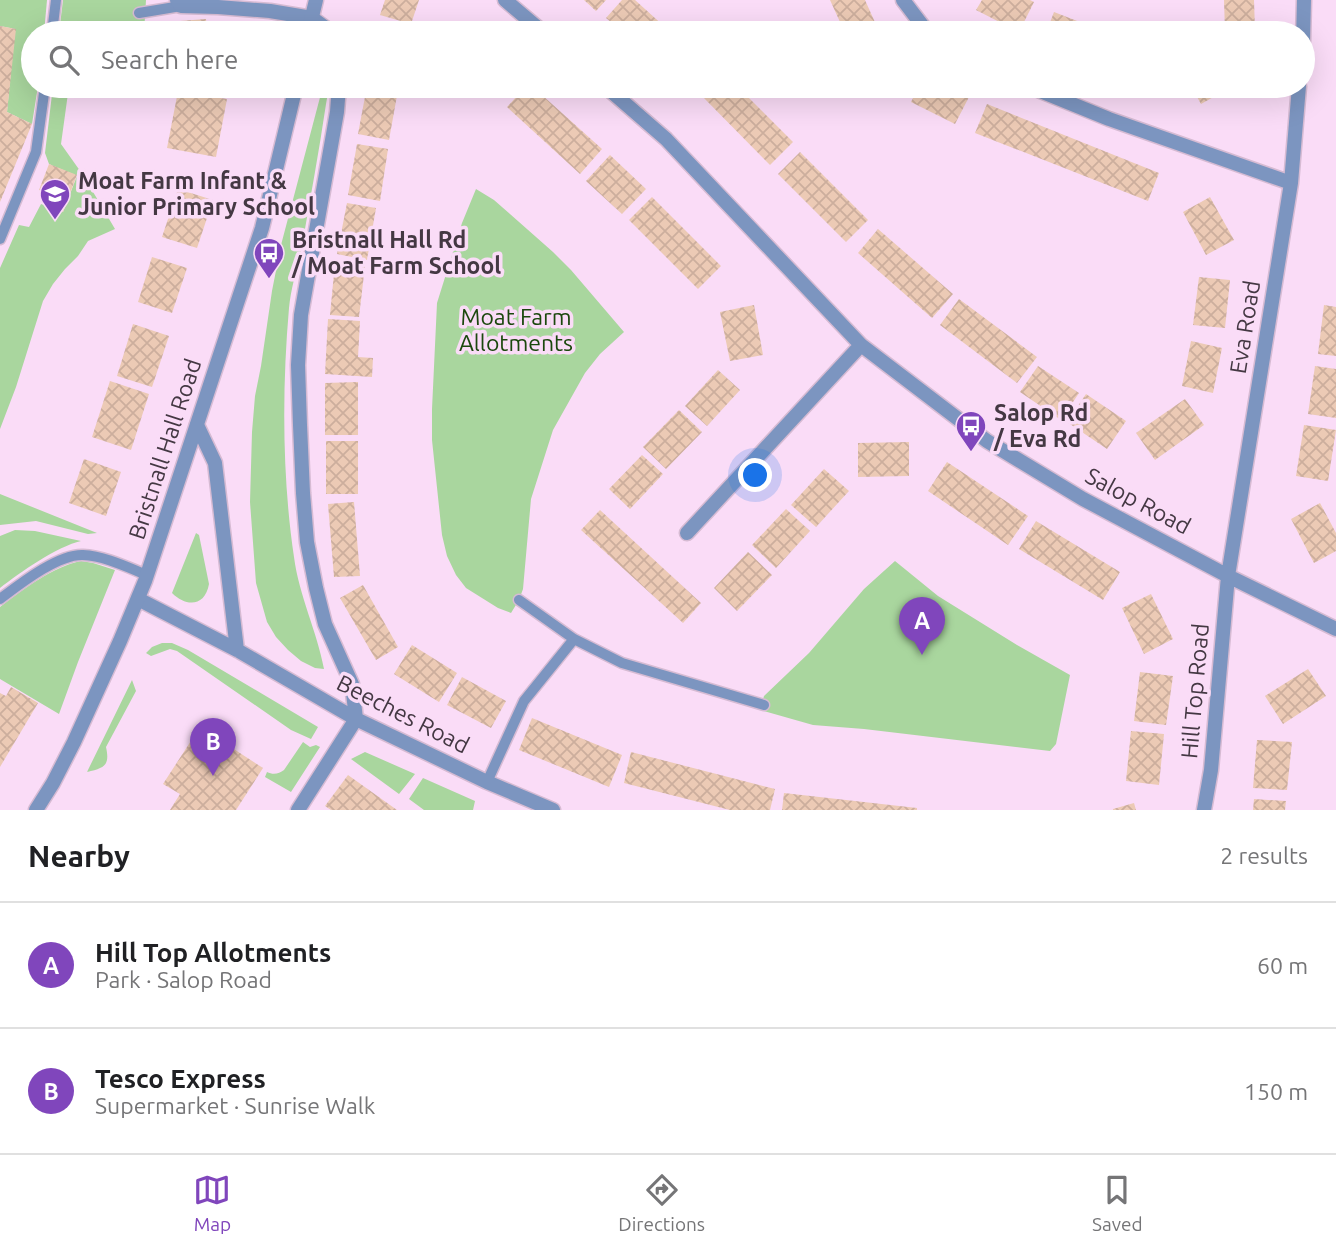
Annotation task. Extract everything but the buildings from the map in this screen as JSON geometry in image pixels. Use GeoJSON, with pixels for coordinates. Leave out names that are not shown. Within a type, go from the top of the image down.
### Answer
{"type":"FeatureCollection","features":[{"type":"Feature","properties":{"kind":"street"},"geometry":{"type":"LineString","coordinates":[[311,21],[316,0]]}},
{"type":"Feature","properties":{"kind":"street"},"geometry":{"type":"LineString","coordinates":[[505,0],[530,21]]}},
{"type":"Feature","properties":{"kind":"street"},"geometry":{"type":"LineString","coordinates":[[903,0],[919,21]]}},
{"type":"Feature","properties":{"kind":"street"},"geometry":{"type":"LineString","coordinates":[[1303,21],[1304,0]]}},
{"type":"Feature","properties":{"kind":"street"},"geometry":{"type":"LineString","coordinates":[[179,3],[270,11],[316,21]]}},
{"type":"Feature","properties":{"kind":"street","name":"Bristnall Hall Road"},"geometry":{"type":"LineString","coordinates":[[36,810],[74,742],[147,575],[262,228],[293,98]]}},
{"type":"Feature","properties":{"kind":"street"},"geometry":{"type":"LineString","coordinates":[[298,810],[356,719],[352,684],[325,624],[307,542],[298,365],[301,315],[338,98]]}},
{"type":"Feature","properties":{"kind":"street","name":"Salop Road"},"geometry":{"type":"LineString","coordinates":[[618,98],[666,139],[861,345],[987,441],[1083,499],[1228,576],[1336,629]]}},
{"type":"Feature","properties":{"kind":"street"},"geometry":{"type":"LineString","coordinates":[[1058,98],[1291,183]]}},
{"type":"Feature","properties":{"kind":"street","name":"Eva Road"},"geometry":{"type":"LineString","coordinates":[[1228,576],[1291,183],[1298,98]]}},
{"type":"Feature","properties":{"kind":"street"},"geometry":{"type":"LineString","coordinates":[[687,533],[861,345]]}},
{"type":"Feature","properties":{"kind":"street"},"geometry":{"type":"LineString","coordinates":[[197,425],[215,463],[237,650]]}},
{"type":"Feature","properties":{"kind":"street","name":"Hill Top Road"},"geometry":{"type":"LineString","coordinates":[[1204,810],[1211,770],[1228,576]]}},
{"type":"Feature","properties":{"kind":"street","name":"Beeches Road"},"geometry":{"type":"LineString","coordinates":[[138,599],[237,650],[356,719],[487,782],[553,810]]}},
{"type":"Feature","properties":{"kind":"lane"},"geometry":{"type":"LineString","coordinates":[[53,21],[56,0]]}},
{"type":"Feature","properties":{"kind":"lane"},"geometry":{"type":"LineString","coordinates":[[139,13],[179,3]]}},
{"type":"Feature","properties":{"kind":"lane"},"geometry":{"type":"LineString","coordinates":[[0,239],[36,152],[43,98]]}},
{"type":"Feature","properties":{"kind":"lane"},"geometry":{"type":"LineString","coordinates":[[0,599],[67,557],[82,555],[110,560],[147,575]]}},
{"type":"Feature","properties":{"kind":"lane"},"geometry":{"type":"LineString","coordinates":[[519,600],[574,639],[622,663],[764,705]]}},
{"type":"Feature","properties":{"kind":"lane"},"geometry":{"type":"LineString","coordinates":[[487,782],[524,701],[574,639]]}},
{"type":"Feature","properties":{"kind":"green space"},"geometry":{"type":"Polygon","coordinates":[[[0,0],[47,0],[45,21],[21,21],[21,98],[36,98],[32,124],[7,112],[15,29],[0,26],[0,0]]]}},
{"type":"Feature","properties":{"kind":"green space"},"geometry":{"type":"Polygon","coordinates":[[[63,0],[146,0],[145,21],[60,21],[63,0]]]}},
{"type":"Feature","properties":{"kind":"green space"},"geometry":{"type":"Polygon","coordinates":[[[52,98],[67,98],[61,144],[115,229],[88,241],[53,284],[43,301],[0,429],[0,268],[19,225],[29,227],[41,204],[63,212],[77,176],[49,164],[45,153],[52,98]]]}},
{"type":"Feature","properties":{"kind":"green space"},"geometry":{"type":"Polygon","coordinates":[[[320,98],[327,98],[289,308],[284,432],[287,496],[294,557],[324,669],[301,661],[276,637],[267,622],[256,583],[250,502],[252,432],[255,396],[281,245],[320,98]]]}},
{"type":"Feature","properties":{"kind":"green space","name":"Moat Farm Allotments"},"geometry":{"type":"Polygon","coordinates":[[[476,189],[494,200],[553,252],[624,332],[600,354],[585,373],[553,430],[531,499],[523,589],[511,613],[466,588],[447,556],[442,535],[432,440],[437,303],[462,223],[476,189]]]}},
{"type":"Feature","properties":{"kind":"green space"},"geometry":{"type":"Polygon","coordinates":[[[0,494],[97,533],[88,534],[36,521],[0,525],[0,494]]]}},
{"type":"Feature","properties":{"kind":"green space"},"geometry":{"type":"Polygon","coordinates":[[[15,530],[35,531],[81,541],[50,554],[0,588],[0,536],[15,530]]]}},
{"type":"Feature","properties":{"kind":"green space"},"geometry":{"type":"Polygon","coordinates":[[[196,533],[199,535],[209,584],[204,597],[199,601],[189,602],[172,593],[196,533]]]}},
{"type":"Feature","properties":{"kind":"green space"},"geometry":{"type":"Polygon","coordinates":[[[81,561],[115,570],[59,714],[0,679],[0,607],[49,573],[81,561]]]}},
{"type":"Feature","properties":{"kind":"green space"},"geometry":{"type":"Polygon","coordinates":[[[895,561],[938,596],[1070,675],[1056,744],[1050,751],[813,725],[760,710],[764,696],[809,653],[864,589],[895,561]]]}},
{"type":"Feature","properties":{"kind":"green space"},"geometry":{"type":"Polygon","coordinates":[[[162,643],[172,643],[188,650],[318,727],[311,739],[291,730],[177,651],[170,649],[151,656],[146,653],[162,643]]]}},
{"type":"Feature","properties":{"kind":"green space"},"geometry":{"type":"Polygon","coordinates":[[[132,680],[136,691],[106,747],[105,765],[87,772],[132,680]]]}},
{"type":"Feature","properties":{"kind":"green space"},"geometry":{"type":"Polygon","coordinates":[[[303,742],[310,747],[320,747],[291,792],[265,777],[267,772],[276,774],[284,770],[303,742]]]}},
{"type":"Feature","properties":{"kind":"green space"},"geometry":{"type":"Polygon","coordinates":[[[365,752],[415,774],[399,794],[351,759],[365,752]]]}},
{"type":"Feature","properties":{"kind":"green space"},"geometry":{"type":"Polygon","coordinates":[[[423,778],[475,801],[473,810],[424,810],[409,799],[423,778]]]}},
{"type":"Feature","properties":{"kind":"place","name":"Moat Farm Infant & Junior Primary School"},"geometry":{"type":"Point","coordinates":[55,221]}},
{"type":"Feature","properties":{"kind":"place","name":"Bristnall Hall Rd / Moat Farm School"},"geometry":{"type":"Point","coordinates":[269,280]}},
{"type":"Feature","properties":{"kind":"place","name":"Salop Rd / Eva Rd"},"geometry":{"type":"Point","coordinates":[971,453]}},
{"type":"Feature","properties":{"kind":"place","name":"Hill Top Allotments"},"geometry":{"type":"Point","coordinates":[922,655]}},
{"type":"Feature","properties":{"kind":"place","name":"Tesco Express"},"geometry":{"type":"Point","coordinates":[213,776]}}]}
